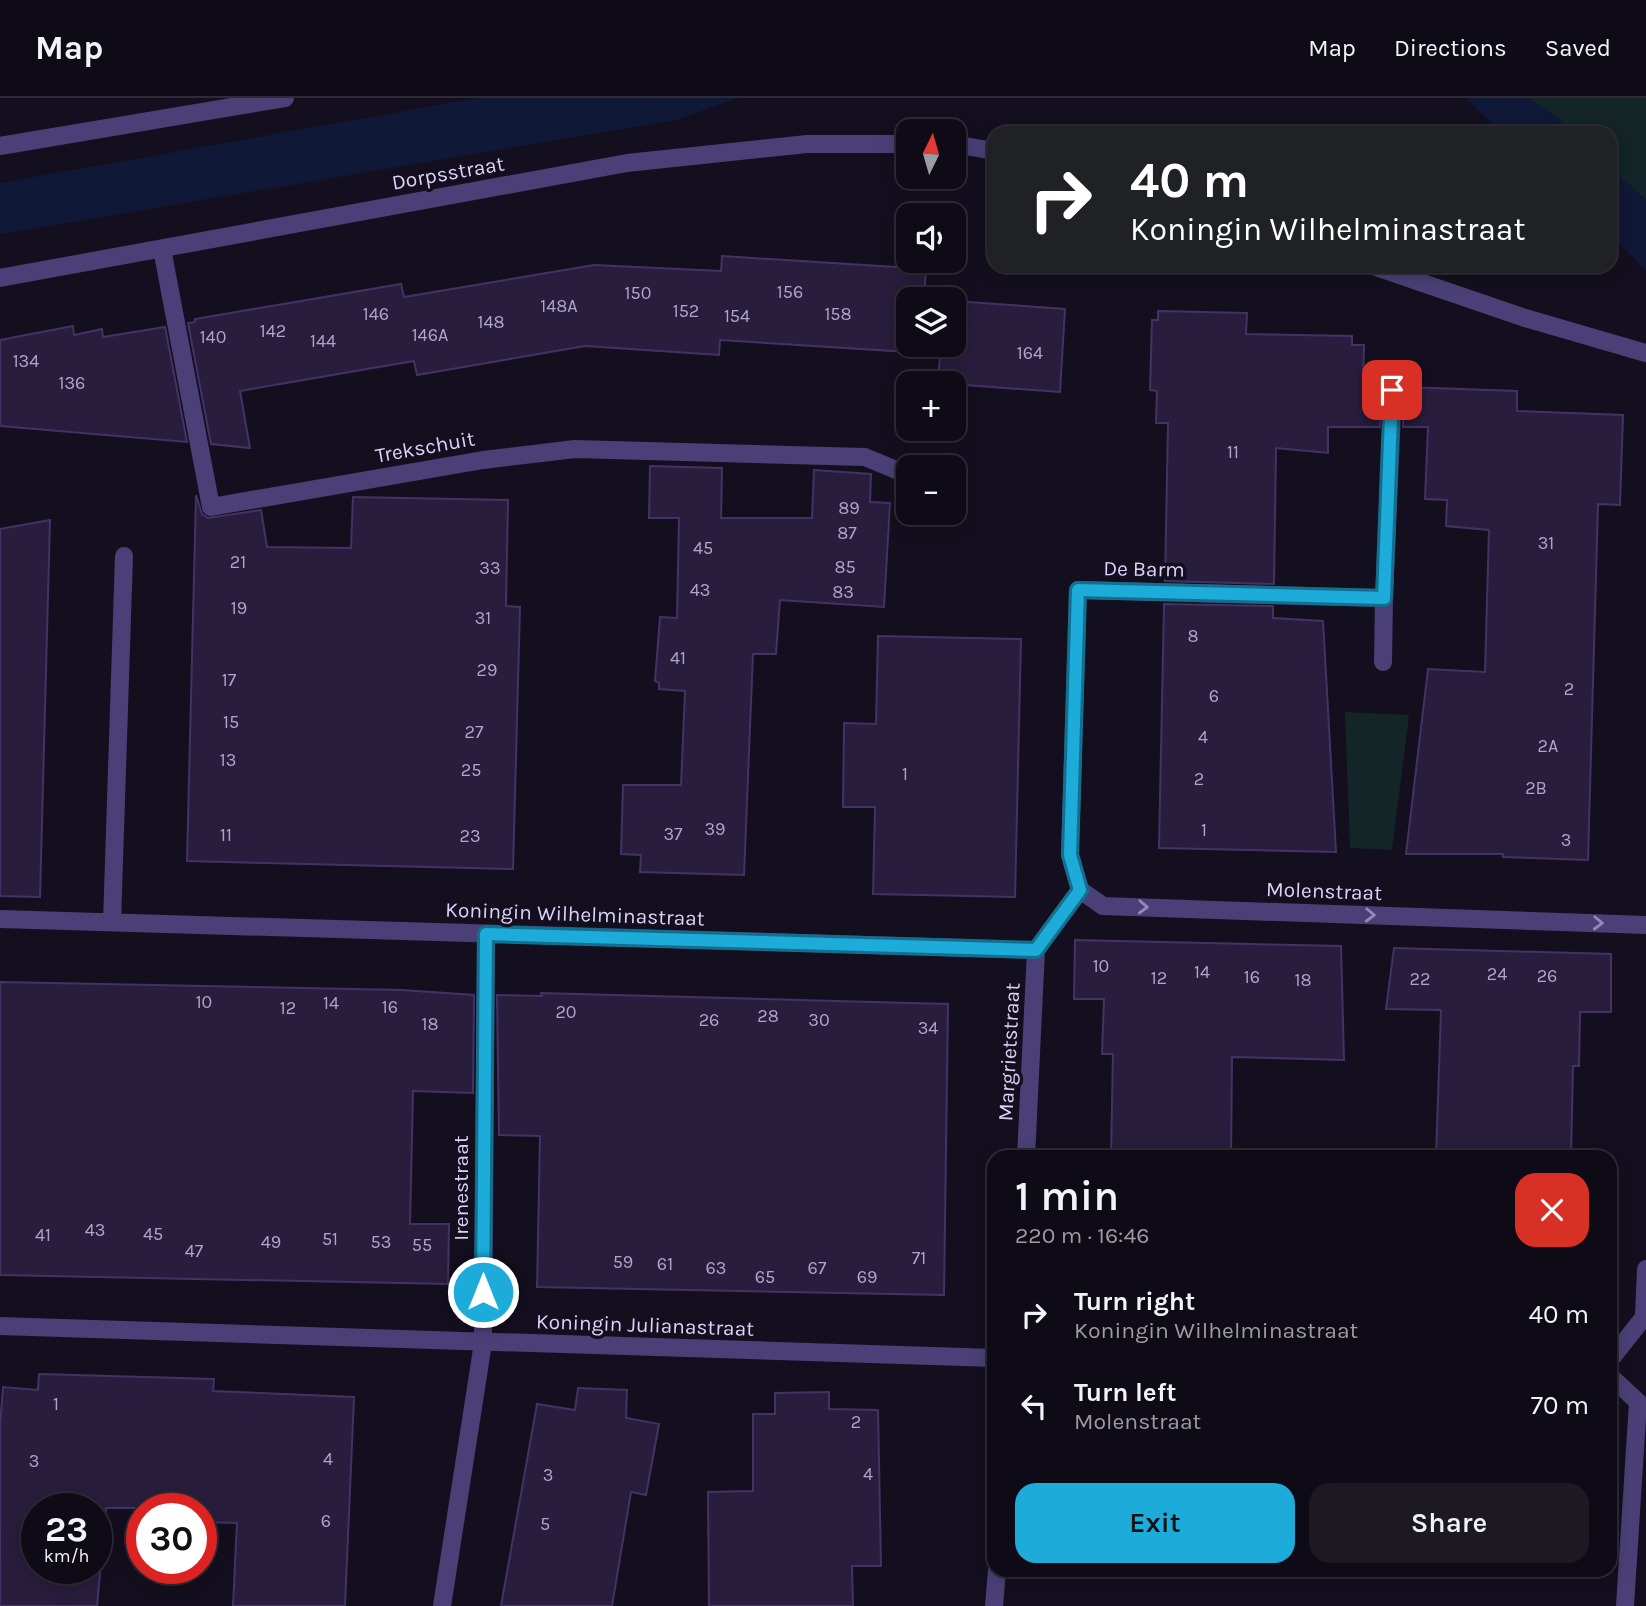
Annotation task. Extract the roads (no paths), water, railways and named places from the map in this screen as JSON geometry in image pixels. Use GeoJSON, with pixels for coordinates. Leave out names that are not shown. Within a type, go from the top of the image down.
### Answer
{"type":"FeatureCollection","features":[{"type":"Feature","properties":{"kind":"street"},"geometry":{"type":"LineString","coordinates":[[0,146],[285,98]]}},
{"type":"Feature","properties":{"kind":"street","name":"Dorpsstraat"},"geometry":{"type":"LineString","coordinates":[[0,278],[627,163],[807,144],[896,144]]}},
{"type":"Feature","properties":{"kind":"street"},"geometry":{"type":"LineString","coordinates":[[966,146],[987,150]]}},
{"type":"Feature","properties":{"kind":"street","name":"Trekschuit"},"geometry":{"type":"LineString","coordinates":[[162,249],[211,507],[483,460],[575,449],[865,457],[896,470]]}},
{"type":"Feature","properties":{"kind":"street"},"geometry":{"type":"LineString","coordinates":[[1393,273],[1525,318],[1646,353]]}},
{"type":"Feature","properties":{"kind":"street"},"geometry":{"type":"LineString","coordinates":[[1383,662],[1392,390]]}},
{"type":"Feature","properties":{"kind":"street"},"geometry":{"type":"LineString","coordinates":[[112,922],[124,556]]}},
{"type":"Feature","properties":{"kind":"street","name":"De Barm"},"geometry":{"type":"LineString","coordinates":[[1080,890],[1070,855],[1078,590],[1384,598]]}},
{"type":"Feature","properties":{"kind":"street"},"geometry":{"type":"LineString","coordinates":[[1036,950],[1080,890]]}},
{"type":"Feature","properties":{"kind":"street","name":"Molenstraat"},"geometry":{"type":"LineString","coordinates":[[1080,890],[1103,906],[1646,925]]}},
{"type":"Feature","properties":{"kind":"street","name":"Koningin Wilhelminastraat"},"geometry":{"type":"LineString","coordinates":[[0,919],[1036,950]]}},
{"type":"Feature","properties":{"kind":"street","name":"Irenestraat"},"geometry":{"type":"LineString","coordinates":[[442,1606],[483,1343],[486,934]]}},
{"type":"Feature","properties":{"kind":"street","name":"Margrietstraat"},"geometry":{"type":"LineString","coordinates":[[1027,1150],[1036,950]]}},
{"type":"Feature","properties":{"kind":"street"},"geometry":{"type":"LineString","coordinates":[[1617,1351],[1644,1317],[1646,1269]]}},
{"type":"Feature","properties":{"kind":"street","name":"Koningin Julianastraat"},"geometry":{"type":"LineString","coordinates":[[0,1326],[987,1357]]}},
{"type":"Feature","properties":{"kind":"street"},"geometry":{"type":"LineString","coordinates":[[1617,1382],[1642,1403],[1625,1606]]}},
{"type":"Feature","properties":{"kind":"street"},"geometry":{"type":"LineString","coordinates":[[994,1606],[996,1577]]}},
{"type":"Feature","properties":{"kind":"water"},"geometry":{"type":"Polygon","coordinates":[[[478,98],[739,98],[676,120],[0,234],[0,183],[478,98]]]}},
{"type":"Feature","properties":{"kind":"water"},"geometry":{"type":"Polygon","coordinates":[[[1465,98],[1528,98],[1566,126],[1495,126],[1465,98]]]}},
{"type":"Feature","properties":{"kind":"water"},"geometry":{"type":"Polygon","coordinates":[[[1617,173],[1646,200],[1646,270],[1617,242],[1617,173]]]}}]}
